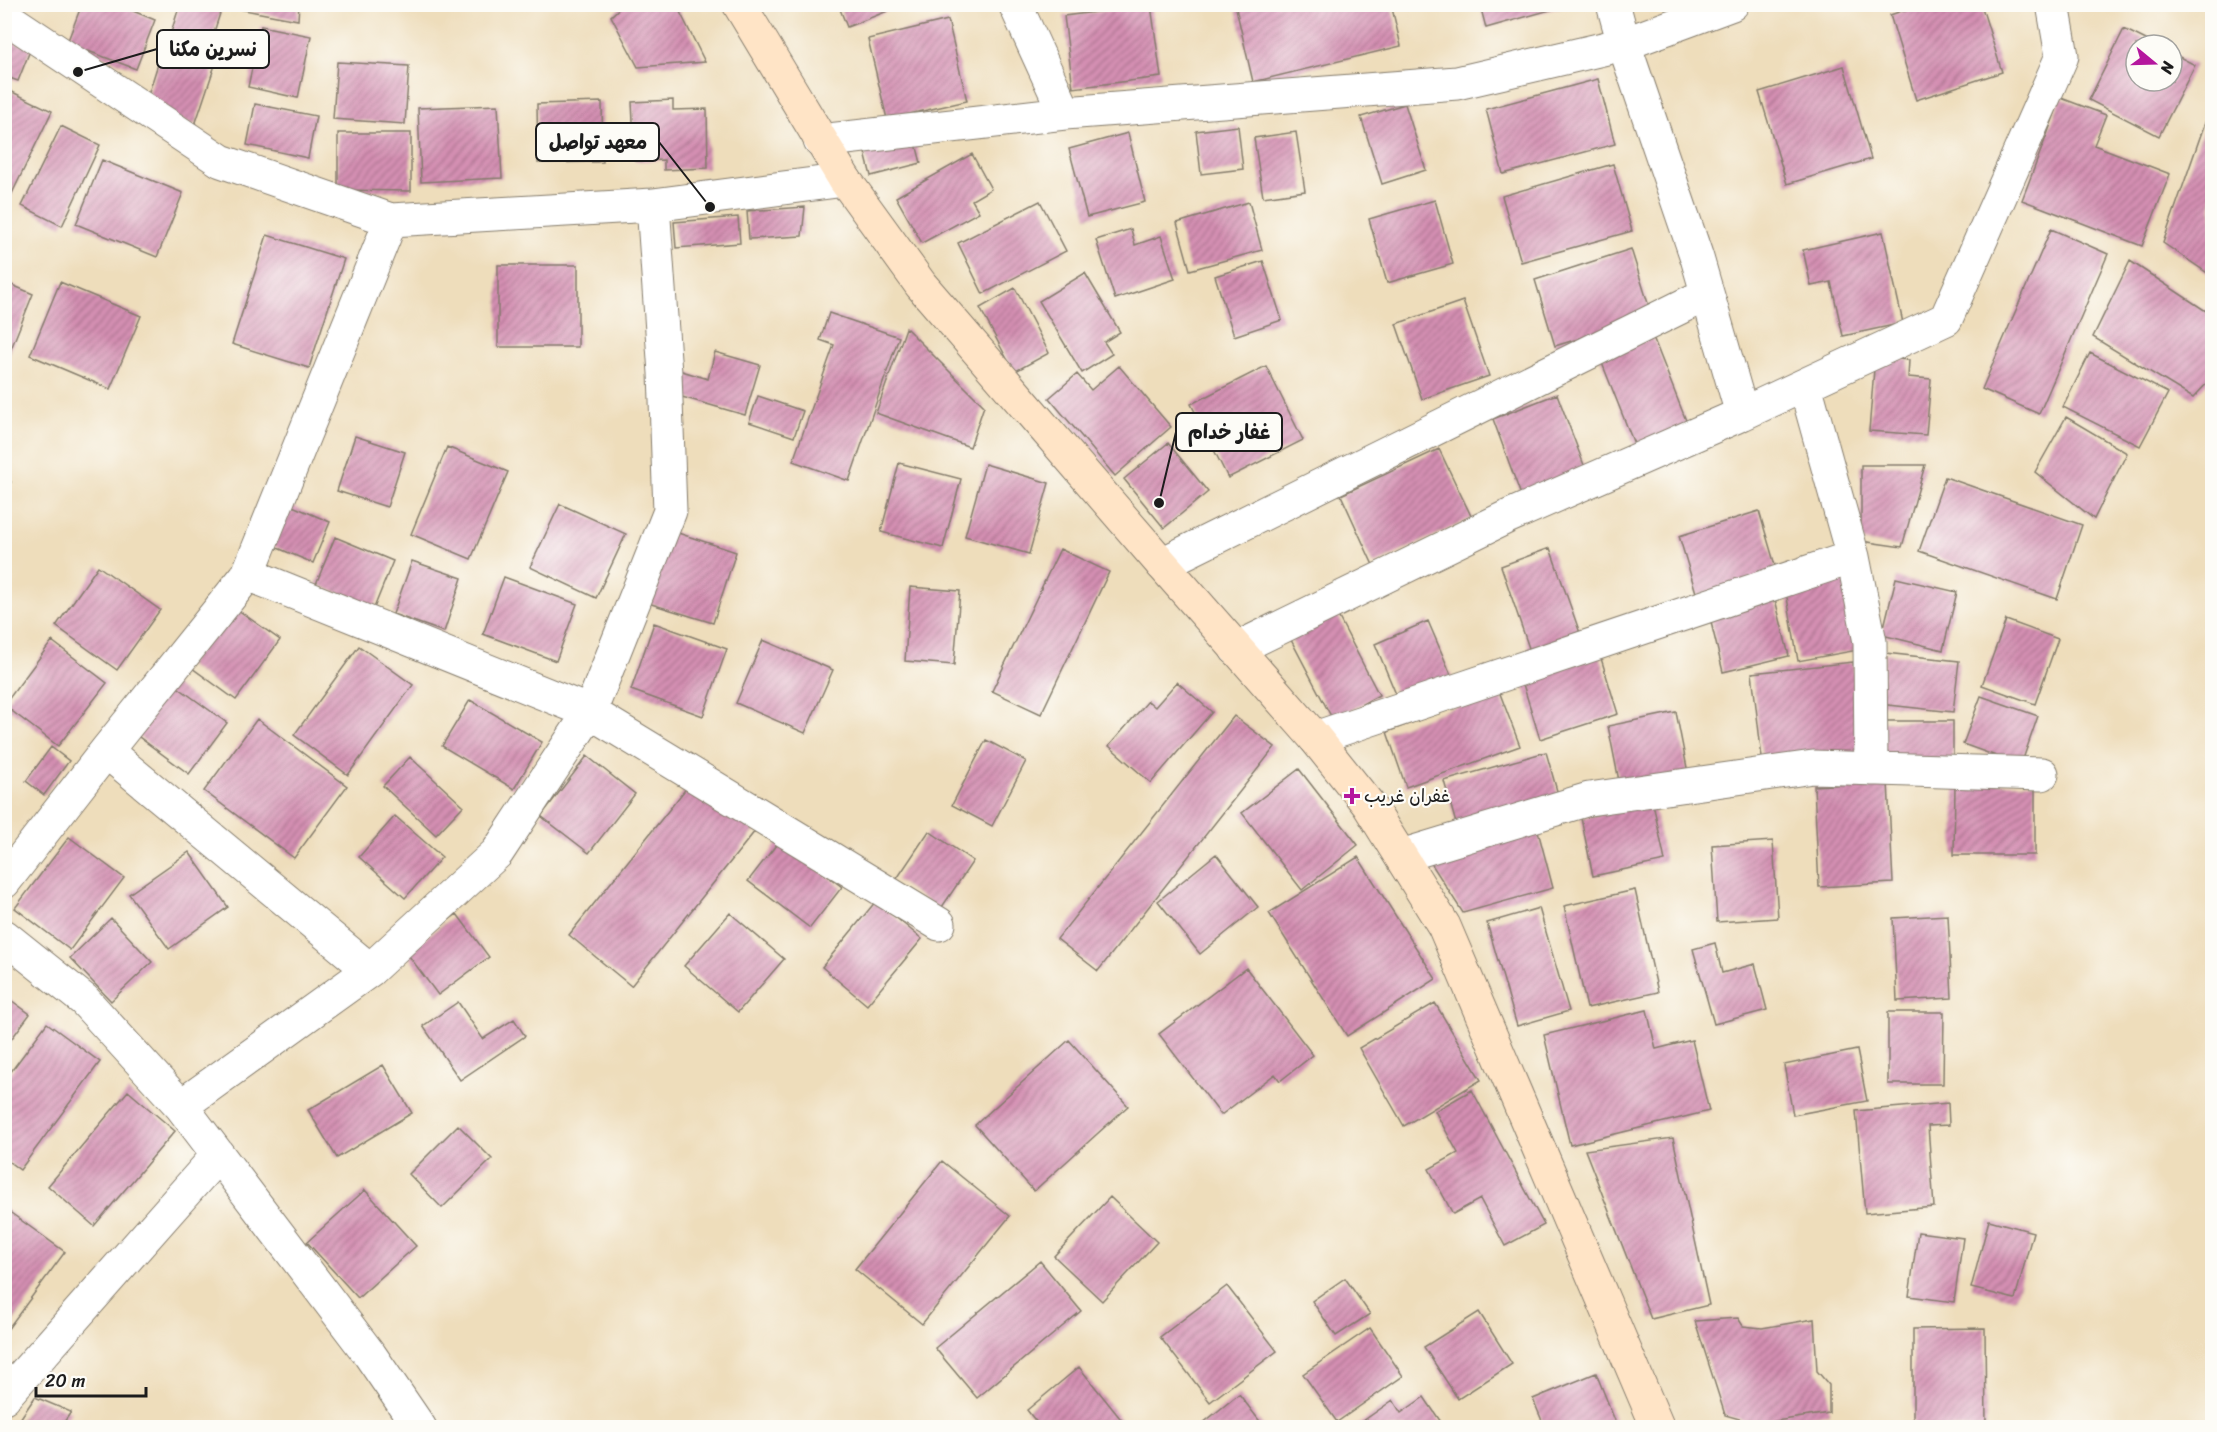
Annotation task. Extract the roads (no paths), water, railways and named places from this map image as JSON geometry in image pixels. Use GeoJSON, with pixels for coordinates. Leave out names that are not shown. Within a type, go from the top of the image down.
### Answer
{"type":"FeatureCollection","features":[{"type":"Feature","properties":{"kind":"street"},"geometry":{"type":"LineString","coordinates":[[739,4],[845,180],[921,285],[1315,738],[1368,804],[1444,926],[1658,1428]]}},
{"type":"Feature","properties":{"kind":"street"},"geometry":{"type":"LineString","coordinates":[[1015,4],[1065,113]]}},
{"type":"Feature","properties":{"kind":"street"},"geometry":{"type":"LineString","coordinates":[[1613,4],[1624,44],[1697,258],[1742,414]]}},
{"type":"Feature","properties":{"kind":"street"},"geometry":{"type":"LineString","coordinates":[[820,141],[1065,113],[1457,83],[1624,44],[1732,4]]}},
{"type":"Feature","properties":{"kind":"street"},"geometry":{"type":"LineString","coordinates":[[1236,649],[1507,517],[1742,414],[1946,319],[2062,57],[2053,4]]}},
{"type":"Feature","properties":{"kind":"street"},"geometry":{"type":"LineString","coordinates":[[4,16],[221,161],[392,220],[653,205],[845,180]]}},
{"type":"Feature","properties":{"kind":"street"},"geometry":{"type":"LineString","coordinates":[[182,1106],[370,970],[497,853],[590,712],[670,511],[665,373],[653,205]]}},
{"type":"Feature","properties":{"kind":"street"},"geometry":{"type":"LineString","coordinates":[[4,882],[248,574],[392,220]]}},
{"type":"Feature","properties":{"kind":"street"},"geometry":{"type":"LineString","coordinates":[[1162,564],[1707,294]]}},
{"type":"Feature","properties":{"kind":"street"},"geometry":{"type":"LineString","coordinates":[[1805,385],[1853,557],[1870,642],[1871,769]]}},
{"type":"Feature","properties":{"kind":"street"},"geometry":{"type":"LineString","coordinates":[[1315,738],[1853,557]]}},
{"type":"Feature","properties":{"kind":"street"},"geometry":{"type":"LineString","coordinates":[[248,574],[590,712],[939,924]]}},
{"type":"Feature","properties":{"kind":"street"},"geometry":{"type":"LineString","coordinates":[[106,751],[370,970]]}},
{"type":"Feature","properties":{"kind":"street"},"geometry":{"type":"LineString","coordinates":[[1401,856],[1589,799],[1813,767],[2042,774]]}},
{"type":"Feature","properties":{"kind":"street"},"geometry":{"type":"LineString","coordinates":[[4,936],[84,1000],[182,1106],[370,1356],[420,1428]]}},
{"type":"Feature","properties":{"kind":"street"},"geometry":{"type":"LineString","coordinates":[[4,1397],[219,1155]]}},
{"type":"Feature","properties":{"kind":"place","name":"نسرين مكنا"},"geometry":{"type":"Point","coordinates":[78,72]}},
{"type":"Feature","properties":{"kind":"place","name":"معهد تواصل"},"geometry":{"type":"Point","coordinates":[710,207]}},
{"type":"Feature","properties":{"kind":"place","name":"غفار خدام"},"geometry":{"type":"Point","coordinates":[1159,503]}},
{"type":"Feature","properties":{"kind":"place","name":"غفران غريب"},"geometry":{"type":"Point","coordinates":[1352,796]}}]}
